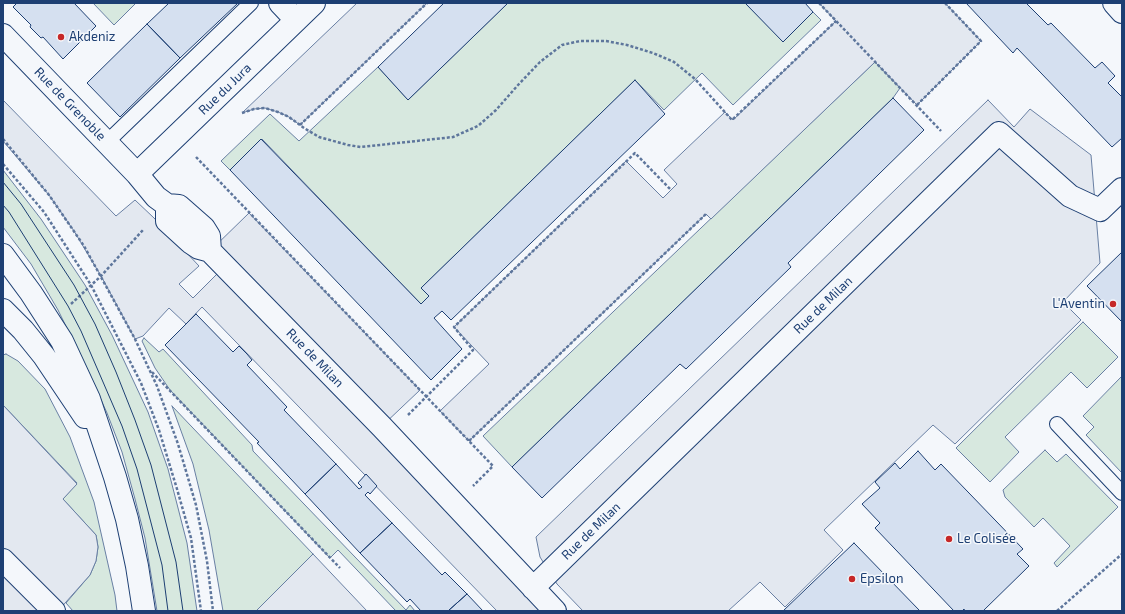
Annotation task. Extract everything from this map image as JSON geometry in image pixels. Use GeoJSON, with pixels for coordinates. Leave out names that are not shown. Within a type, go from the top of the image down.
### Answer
{"type":"FeatureCollection","features":[{"type":"Feature","properties":{"kind":"street"},"geometry":{"type":"LineString","coordinates":[[280,3],[296,20]]}},
{"type":"Feature","properties":{"kind":"street","name":"Rue du Jura"},"geometry":{"type":"LineString","coordinates":[[137,174],[314,3]]}},
{"type":"Feature","properties":{"kind":"street"},"geometry":{"type":"LineString","coordinates":[[1114,3],[1122,12]]}},
{"type":"Feature","properties":{"kind":"street","name":"Rue de Grenoble"},"geometry":{"type":"LineString","coordinates":[[3,35],[137,174]]}},
{"type":"Feature","properties":{"kind":"street","name":"Rue de Milan"},"geometry":{"type":"LineString","coordinates":[[533,588],[999,133],[1070,196],[1100,210],[1122,189]]}},
{"type":"Feature","properties":{"kind":"street"},"geometry":{"type":"LineString","coordinates":[[137,174],[156,197],[167,205]]}},
{"type":"Feature","properties":{"kind":"street","name":"Rue de Milan"},"geometry":{"type":"LineString","coordinates":[[167,205],[166,221],[190,242],[199,248],[210,251],[382,426],[555,611]]}},
{"type":"Feature","properties":{"kind":"street"},"geometry":{"type":"LineString","coordinates":[[3,255],[32,293],[62,341],[89,399],[115,477],[127,519],[137,566],[144,611]]}},
{"type":"Feature","properties":{"kind":"street"},"geometry":{"type":"LineString","coordinates":[[3,310],[23,330],[59,377],[87,420],[115,477]]}},
{"type":"Feature","properties":{"kind":"street"},"geometry":{"type":"LineString","coordinates":[[3,560],[54,611]]}},
{"type":"Feature","properties":{"kind":"lane"},"geometry":{"type":"LineString","coordinates":[[106,143],[251,3]]}},
{"type":"Feature","properties":{"kind":"lane"},"geometry":{"type":"LineString","coordinates":[[1057,424],[1122,493]]}},
{"type":"Feature","properties":{"kind":"path"},"geometry":{"type":"LineString","coordinates":[[300,125],[427,3]]}},
{"type":"Feature","properties":{"kind":"path"},"geometry":{"type":"LineString","coordinates":[[819,3],[941,131]]}},
{"type":"Feature","properties":{"kind":"path"},"geometry":{"type":"LineString","coordinates":[[916,105],[981,41],[945,3]]}},
{"type":"Feature","properties":{"kind":"path"},"geometry":{"type":"LineString","coordinates":[[242,113],[254,108],[265,108],[289,117],[319,137],[348,145],[361,146],[453,137],[478,126],[496,110],[540,62],[562,45],[580,41],[606,41],[627,45],[653,53],[674,62],[695,79],[732,120],[836,21]]}},
{"type":"Feature","properties":{"kind":"path"},"geometry":{"type":"LineString","coordinates":[[3,139],[49,195],[84,246],[136,339],[178,444],[196,506],[208,561],[213,611]]}},
{"type":"Feature","properties":{"kind":"path"},"geometry":{"type":"LineString","coordinates":[[427,396],[473,350],[454,327],[635,153],[671,190]]}},
{"type":"Feature","properties":{"kind":"path"},"geometry":{"type":"LineString","coordinates":[[196,157],[493,466],[471,488]]}},
{"type":"Feature","properties":{"kind":"path"},"geometry":{"type":"LineString","coordinates":[[3,164],[44,212],[91,285],[141,383],[159,430],[178,489],[191,538],[201,611]]}},
{"type":"Feature","properties":{"kind":"path"},"geometry":{"type":"LineString","coordinates":[[51,323],[101,276],[167,205]]}},
{"type":"Feature","properties":{"kind":"path"},"geometry":{"type":"LineString","coordinates":[[470,441],[706,214]]}},
{"type":"Feature","properties":{"kind":"path"},"geometry":{"type":"LineString","coordinates":[[149,369],[340,568]]}},
{"type":"Feature","properties":{"kind":"path"},"geometry":{"type":"LineString","coordinates":[[1057,611],[1122,554]]}},
{"type":"Feature","properties":{"kind":"shaded area"},"geometry":{"type":"Polygon","coordinates":[[[93,3],[136,3],[114,25],[93,3]]]}},
{"type":"Feature","properties":{"kind":"shaded area"},"geometry":{"type":"Polygon","coordinates":[[[357,3],[427,3],[300,125],[289,117],[265,108],[254,109],[242,113],[357,3]]]}},
{"type":"Feature","properties":{"kind":"shaded area"},"geometry":{"type":"Polygon","coordinates":[[[508,3],[745,3],[783,41],[813,12],[821,20],[733,105],[702,73],[664,110],[635,80],[421,288],[429,296],[421,304],[262,139],[230,170],[221,161],[270,114],[299,141],[378,67],[408,100],[508,3]]]}},
{"type":"Feature","properties":{"kind":"shaded area"},"geometry":{"type":"Polygon","coordinates":[[[819,3],[945,3],[981,41],[917,105],[875,62],[711,219],[706,214],[469,441],[440,411],[489,364],[454,327],[626,161],[663,198],[677,184],[664,170],[725,112],[733,120],[836,21],[819,3]]]}},
{"type":"Feature","properties":{"kind":"shaded area"},"geometry":{"type":"Polygon","coordinates":[[[875,62],[900,88],[893,98],[512,467],[483,436],[875,62]]]}},
{"type":"Feature","properties":{"kind":"shaded area"},"geometry":{"type":"Polygon","coordinates":[[[3,100],[116,216],[135,200],[154,218],[199,266],[179,284],[193,298],[225,266],[210,251],[249,213],[420,390],[382,426],[555,611],[497,611],[202,307],[186,324],[169,308],[143,336],[135,339],[101,276],[74,231],[49,195],[3,141],[3,100]]]}},
{"type":"Feature","properties":{"kind":"shaded area"},"geometry":{"type":"Polygon","coordinates":[[[988,100],[1014,127],[1030,109],[1091,155],[1100,263],[1063,302],[1081,320],[955,444],[933,425],[824,530],[843,550],[785,607],[760,582],[728,611],[583,611],[557,584],[540,557],[536,537],[988,100]]]}},
{"type":"Feature","properties":{"kind":"shaded area"},"geometry":{"type":"Polygon","coordinates":[[[3,170],[41,219],[85,285],[112,335],[148,412],[168,469],[187,543],[197,611],[157,611],[145,538],[122,452],[107,413],[58,310],[31,264],[3,227],[3,170]]]}},
{"type":"Feature","properties":{"kind":"shaded area"},"geometry":{"type":"Polygon","coordinates":[[[1083,322],[1118,357],[1087,388],[1071,372],[1005,437],[1019,452],[990,482],[956,448],[1083,322]]]}},
{"type":"Feature","properties":{"kind":"shaded area"},"geometry":{"type":"Polygon","coordinates":[[[144,338],[159,352],[163,349],[252,445],[253,451],[406,610],[410,605],[415,611],[396,611],[338,550],[330,558],[170,390],[155,368],[142,341],[144,338]]]}},
{"type":"Feature","properties":{"kind":"shaded area"},"geometry":{"type":"Polygon","coordinates":[[[6,354],[18,361],[45,389],[70,437],[94,502],[115,595],[117,611],[73,611],[66,603],[90,575],[96,561],[98,547],[96,535],[63,499],[77,483],[3,405],[3,355],[6,354]]]}},
{"type":"Feature","properties":{"kind":"shaded area"},"geometry":{"type":"Polygon","coordinates":[[[1122,376],[1122,473],[1086,435],[1094,427],[1083,416],[1122,376]]]}},
{"type":"Feature","properties":{"kind":"shaded area"},"geometry":{"type":"Polygon","coordinates":[[[3,405],[77,484],[63,499],[96,535],[98,547],[96,561],[90,575],[58,611],[3,611],[3,405]]]}},
{"type":"Feature","properties":{"kind":"shaded area"},"geometry":{"type":"Polygon","coordinates":[[[172,406],[313,554],[256,611],[223,611],[209,530],[193,464],[172,406]]]}},
{"type":"Feature","properties":{"kind":"shaded area"},"geometry":{"type":"Polygon","coordinates":[[[1045,450],[1057,462],[1066,454],[1118,507],[1057,567],[1054,563],[1070,546],[1043,518],[1034,527],[1005,497],[1003,490],[1045,450]]]}},
{"type":"Feature","properties":{"kind":"shaded area"},"geometry":{"type":"Polygon","coordinates":[[[313,554],[367,611],[256,611],[313,554]]]}},
{"type":"Feature","properties":{"kind":"building"},"geometry":{"type":"Polygon","coordinates":[[[17,3],[74,3],[96,26],[63,59],[43,37],[41,38],[30,27],[31,25],[13,7],[17,3]]]}},
{"type":"Feature","properties":{"kind":"building"},"geometry":{"type":"Polygon","coordinates":[[[169,3],[238,3],[180,58],[147,24],[169,3]]]}},
{"type":"Feature","properties":{"kind":"building"},"geometry":{"type":"Polygon","coordinates":[[[444,3],[508,3],[408,100],[378,67],[444,3]]]}},
{"type":"Feature","properties":{"kind":"building"},"geometry":{"type":"Polygon","coordinates":[[[745,3],[805,3],[813,12],[783,42],[745,3]]]}},
{"type":"Feature","properties":{"kind":"building"},"geometry":{"type":"Polygon","coordinates":[[[966,3],[1026,3],[1048,25],[1051,23],[1095,68],[1102,62],[1115,76],[1108,83],[1122,97],[1122,138],[1112,147],[1017,48],[1013,53],[966,3]]]}},
{"type":"Feature","properties":{"kind":"building"},"geometry":{"type":"Polygon","coordinates":[[[147,24],[180,58],[120,117],[87,83],[147,24]]]}},
{"type":"Feature","properties":{"kind":"building"},"geometry":{"type":"Polygon","coordinates":[[[635,80],[665,114],[451,320],[442,311],[434,318],[462,349],[431,380],[230,170],[261,139],[421,304],[429,296],[421,288],[635,80]]]}},
{"type":"Feature","properties":{"kind":"building"},"geometry":{"type":"Polygon","coordinates":[[[893,98],[924,130],[788,263],[791,267],[686,369],[680,364],[542,498],[512,467],[893,98]]]}},
{"type":"Feature","properties":{"kind":"building","name":"L'Aventin"},"geometry":{"type":"Polygon","coordinates":[[[1122,252],[1122,322],[1087,286],[1122,252]]]}},
{"type":"Feature","properties":{"kind":"building"},"geometry":{"type":"Polygon","coordinates":[[[196,314],[233,352],[239,346],[247,354],[252,360],[247,365],[287,407],[284,410],[336,464],[305,494],[257,443],[259,442],[165,345],[196,314]]]}},
{"type":"Feature","properties":{"kind":"building","name":"Le Colisée"},"geometry":{"type":"Polygon","coordinates":[[[918,451],[935,470],[941,464],[1023,549],[1017,554],[1029,566],[983,611],[965,611],[964,609],[962,611],[954,611],[875,528],[880,523],[862,504],[880,488],[875,482],[895,463],[900,469],[918,451]]]}},
{"type":"Feature","properties":{"kind":"building"},"geometry":{"type":"Polygon","coordinates":[[[336,464],[359,489],[362,487],[358,483],[366,474],[377,486],[370,494],[368,492],[365,495],[392,523],[360,553],[305,494],[336,464]]]}},
{"type":"Feature","properties":{"kind":"building"},"geometry":{"type":"Polygon","coordinates":[[[392,523],[442,575],[445,572],[467,594],[448,611],[421,611],[410,599],[407,602],[360,553],[392,523]]]}},
{"type":"Feature","properties":{"kind":"building","name":"Epsilon"},"geometry":{"type":"Polygon","coordinates":[[[854,543],[920,611],[783,611],[833,563],[854,543]]]}},
{"type":"Feature","properties":{"kind":"building"},"geometry":{"type":"Polygon","coordinates":[[[467,594],[483,611],[448,611],[467,594]]]}},
{"type":"Feature","properties":{"kind":"tram line"},"geometry":{"type":"LineString","coordinates":[[3,182],[21,204],[74,285],[95,324],[116,372],[151,465],[176,562],[183,611]]}},
{"type":"Feature","properties":{"kind":"tram line"},"geometry":{"type":"LineString","coordinates":[[3,205],[9,212],[68,306],[81,331],[122,426],[137,469],[162,565],[168,611]]}},
{"type":"Feature","properties":{"kind":"place","name":"Akdeniz"},"geometry":{"type":"Point","coordinates":[61,37]}},
{"type":"Feature","properties":{"kind":"place","name":"L'Aventin"},"geometry":{"type":"Point","coordinates":[1113,304]}},
{"type":"Feature","properties":{"kind":"place","name":"Le Colisée"},"geometry":{"type":"Point","coordinates":[949,539]}},
{"type":"Feature","properties":{"kind":"place","name":"Epsilon"},"geometry":{"type":"Point","coordinates":[852,579]}}]}
